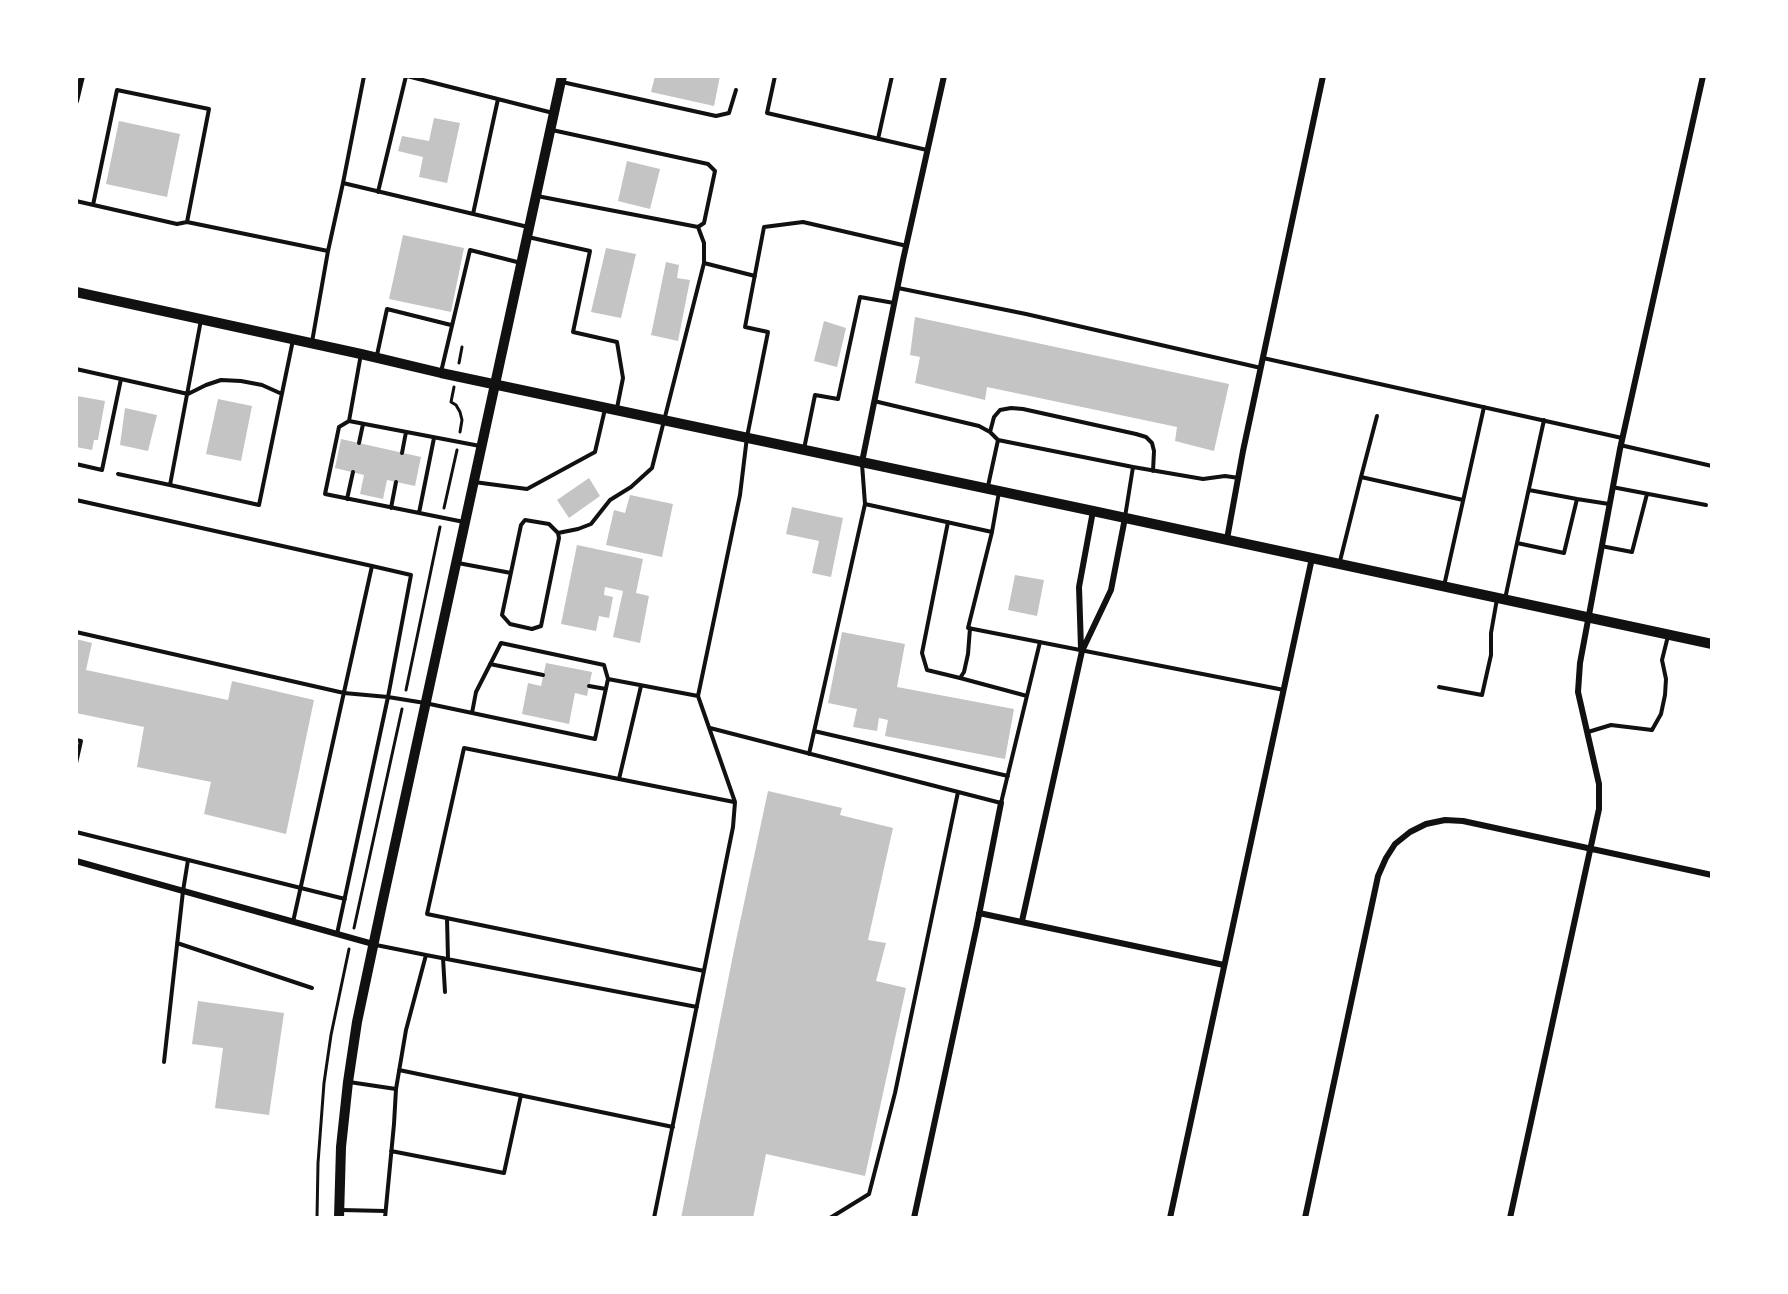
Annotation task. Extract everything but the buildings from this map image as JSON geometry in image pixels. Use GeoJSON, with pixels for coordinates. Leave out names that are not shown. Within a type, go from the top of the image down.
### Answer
{"type":"FeatureCollection","features":[{"type":"Feature","properties":{"kind":"main road"},"geometry":{"type":"LineString","coordinates":[[339,1214],[341,1147],[357,1022],[562,79]]}},
{"type":"Feature","properties":{"kind":"main road"},"geometry":{"type":"LineString","coordinates":[[76,292],[441,373],[1712,644]]}},
{"type":"Feature","properties":{"kind":"street"},"geometry":{"type":"LineString","coordinates":[[76,101],[82,76]]}},
{"type":"Feature","properties":{"kind":"street"},"geometry":{"type":"LineString","coordinates":[[862,462],[944,76]]}},
{"type":"Feature","properties":{"kind":"street"},"geometry":{"type":"LineString","coordinates":[[1227,539],[1323,76]]}},
{"type":"Feature","properties":{"kind":"street"},"geometry":{"type":"LineString","coordinates":[[1510,1218],[1599,809],[1599,784],[1578,692],[1580,663],[1621,442],[1703,76]]}},
{"type":"Feature","properties":{"kind":"street"},"geometry":{"type":"LineString","coordinates":[[1082,651],[1079,587],[1093,511]]}},
{"type":"Feature","properties":{"kind":"street"},"geometry":{"type":"LineString","coordinates":[[1022,921],[1082,651],[1111,590],[1125,518]]}},
{"type":"Feature","properties":{"kind":"street"},"geometry":{"type":"LineString","coordinates":[[1170,1218],[1312,558]]}},
{"type":"Feature","properties":{"kind":"street"},"geometry":{"type":"LineString","coordinates":[[914,1218],[1001,803]]}},
{"type":"Feature","properties":{"kind":"street"},"geometry":{"type":"LineString","coordinates":[[1305,1218],[1378,876],[1395,844],[1410,832],[1426,824],[1445,820],[1463,821],[1712,875]]}},
{"type":"Feature","properties":{"kind":"street"},"geometry":{"type":"LineString","coordinates":[[76,861],[373,944]]}},
{"type":"Feature","properties":{"kind":"street"},"geometry":{"type":"LineString","coordinates":[[979,913],[1224,964]]}},
{"type":"Feature","properties":{"kind":"lane"},"geometry":{"type":"LineString","coordinates":[[312,344],[328,251],[364,76]]}},
{"type":"Feature","properties":{"kind":"lane"},"geometry":{"type":"LineString","coordinates":[[378,192],[406,76],[554,114]]}},
{"type":"Feature","properties":{"kind":"lane"},"geometry":{"type":"LineString","coordinates":[[775,76],[767,113],[927,151]]}},
{"type":"Feature","properties":{"kind":"lane"},"geometry":{"type":"LineString","coordinates":[[878,139],[892,76]]}},
{"type":"Feature","properties":{"kind":"lane"},"geometry":{"type":"LineString","coordinates":[[562,79],[716,116],[729,113],[736,90]]}},
{"type":"Feature","properties":{"kind":"lane"},"geometry":{"type":"LineString","coordinates":[[93,205],[117,90],[209,109],[186,222]]}},
{"type":"Feature","properties":{"kind":"lane"},"geometry":{"type":"LineString","coordinates":[[472,214],[498,99]]}},
{"type":"Feature","properties":{"kind":"lane"},"geometry":{"type":"LineString","coordinates":[[536,196],[698,227],[704,223],[715,171],[708,164],[551,129]]}},
{"type":"Feature","properties":{"kind":"lane"},"geometry":{"type":"LineString","coordinates":[[343,183],[472,214],[590,251],[573,332],[617,342],[623,378],[617,410]]}},
{"type":"Feature","properties":{"kind":"lane"},"geometry":{"type":"LineString","coordinates":[[76,201],[177,224],[186,222],[328,251]]}},
{"type":"Feature","properties":{"kind":"lane"},"geometry":{"type":"LineString","coordinates":[[654,1218],[733,827],[735,802],[698,696],[740,495],[747,437],[768,332],[745,327],[764,227],[803,222],[907,246]]}},
{"type":"Feature","properties":{"kind":"lane"},"geometry":{"type":"LineString","coordinates":[[558,533],[591,524],[610,500],[631,487],[652,468],[704,263],[704,243],[698,227]]}},
{"type":"Feature","properties":{"kind":"lane"},"geometry":{"type":"LineString","coordinates":[[441,373],[470,250],[521,263]]}},
{"type":"Feature","properties":{"kind":"lane"},"geometry":{"type":"LineString","coordinates":[[704,263],[755,276]]}},
{"type":"Feature","properties":{"kind":"lane"},"geometry":{"type":"LineString","coordinates":[[898,288],[1026,314],[1261,368]]}},
{"type":"Feature","properties":{"kind":"lane"},"geometry":{"type":"LineString","coordinates":[[804,449],[815,395],[838,399],[860,297],[895,303]]}},
{"type":"Feature","properties":{"kind":"lane"},"geometry":{"type":"LineString","coordinates":[[376,357],[387,309],[451,325]]}},
{"type":"Feature","properties":{"kind":"lane"},"geometry":{"type":"LineString","coordinates":[[170,485],[201,319]]}},
{"type":"Feature","properties":{"kind":"lane"},"geometry":{"type":"LineString","coordinates":[[118,474],[259,505],[294,340]]}},
{"type":"Feature","properties":{"kind":"lane"},"geometry":{"type":"LineString","coordinates":[[349,421],[361,354]]}},
{"type":"Feature","properties":{"kind":"lane"},"geometry":{"type":"LineString","coordinates":[[1263,358],[1544,420],[1712,466]]}},
{"type":"Feature","properties":{"kind":"lane"},"geometry":{"type":"LineString","coordinates":[[76,369],[188,394],[221,380],[262,385],[282,394]]}},
{"type":"Feature","properties":{"kind":"lane"},"geometry":{"type":"LineString","coordinates":[[76,464],[102,470],[121,379]]}},
{"type":"Feature","properties":{"kind":"lane"},"geometry":{"type":"LineString","coordinates":[[874,401],[979,426],[998,440],[1133,468],[1203,479],[1225,476],[1239,478]]}},
{"type":"Feature","properties":{"kind":"lane"},"geometry":{"type":"LineString","coordinates":[[473,482],[527,489],[595,452],[606,407]]}},
{"type":"Feature","properties":{"kind":"lane"},"geometry":{"type":"LineString","coordinates":[[1444,587],[1485,407]]}},
{"type":"Feature","properties":{"kind":"lane"},"geometry":{"type":"LineString","coordinates":[[990,432],[994,417],[1000,410],[1011,408],[1146,437],[1152,443],[1154,452],[1153,471]]}},
{"type":"Feature","properties":{"kind":"lane"},"geometry":{"type":"LineString","coordinates":[[1340,564],[1377,416]]}},
{"type":"Feature","properties":{"kind":"lane"},"geometry":{"type":"LineString","coordinates":[[1439,687],[1482,695],[1491,655],[1491,633],[1517,543],[1544,420]]}},
{"type":"Feature","properties":{"kind":"lane"},"geometry":{"type":"LineString","coordinates":[[465,522],[325,494],[339,427],[349,421],[481,447]]}},
{"type":"Feature","properties":{"kind":"lane"},"geometry":{"type":"LineString","coordinates":[[359,444],[363,424]]}},
{"type":"Feature","properties":{"kind":"lane"},"geometry":{"type":"LineString","coordinates":[[402,453],[406,432]]}},
{"type":"Feature","properties":{"kind":"lane"},"geometry":{"type":"LineString","coordinates":[[419,513],[434,438]]}},
{"type":"Feature","properties":{"kind":"lane"},"geometry":{"type":"LineString","coordinates":[[960,678],[964,672],[968,654],[970,628],[968,628],[992,532],[993,489],[998,440]]}},
{"type":"Feature","properties":{"kind":"lane"},"geometry":{"type":"LineString","coordinates":[[809,754],[865,504],[862,462]]}},
{"type":"Feature","properties":{"kind":"lane"},"geometry":{"type":"LineString","coordinates":[[1125,518],[1133,468]]}},
{"type":"Feature","properties":{"kind":"lane"},"geometry":{"type":"LineString","coordinates":[[347,499],[353,472]]}},
{"type":"Feature","properties":{"kind":"lane"},"geometry":{"type":"LineString","coordinates":[[1361,477],[1463,500]]}},
{"type":"Feature","properties":{"kind":"lane"},"geometry":{"type":"LineString","coordinates":[[391,507],[396,482]]}},
{"type":"Feature","properties":{"kind":"lane"},"geometry":{"type":"LineString","coordinates":[[1612,487],[1706,506]]}},
{"type":"Feature","properties":{"kind":"lane"},"geometry":{"type":"LineString","coordinates":[[1529,490],[1609,504]]}},
{"type":"Feature","properties":{"kind":"lane"},"geometry":{"type":"LineString","coordinates":[[1601,546],[1632,552],[1647,494]]}},
{"type":"Feature","properties":{"kind":"lane"},"geometry":{"type":"LineString","coordinates":[[1517,543],[1564,553],[1576,499]]}},
{"type":"Feature","properties":{"kind":"lane"},"geometry":{"type":"LineString","coordinates":[[76,500],[411,575],[388,697],[337,934]]}},
{"type":"Feature","properties":{"kind":"lane"},"geometry":{"type":"LineString","coordinates":[[865,504],[992,532]]}},
{"type":"Feature","properties":{"kind":"lane"},"geometry":{"type":"LineString","coordinates":[[525,520],[549,524],[558,533],[559,538],[541,626],[532,629],[510,624],[502,615],[521,525],[525,520]]}},
{"type":"Feature","properties":{"kind":"lane"},"geometry":{"type":"LineString","coordinates":[[948,522],[922,653],[927,670],[1027,696]]}},
{"type":"Feature","properties":{"kind":"lane"},"geometry":{"type":"LineString","coordinates":[[456,562],[511,573]]}},
{"type":"Feature","properties":{"kind":"lane"},"geometry":{"type":"LineString","coordinates":[[293,922],[372,566]]}},
{"type":"Feature","properties":{"kind":"lane"},"geometry":{"type":"LineString","coordinates":[[970,628],[1284,690]]}},
{"type":"Feature","properties":{"kind":"lane"},"geometry":{"type":"LineString","coordinates":[[76,632],[344,693],[404,699],[594,739],[608,680],[604,665],[501,643],[476,692],[472,713]]}},
{"type":"Feature","properties":{"kind":"lane"},"geometry":{"type":"LineString","coordinates":[[1588,732],[1611,725],[1652,730],[1661,714],[1665,695],[1666,679],[1662,660],[1668,635]]}},
{"type":"Feature","properties":{"kind":"lane"},"geometry":{"type":"LineString","coordinates":[[710,728],[1001,803],[1040,642]]}},
{"type":"Feature","properties":{"kind":"lane"},"geometry":{"type":"LineString","coordinates":[[490,664],[543,675]]}},
{"type":"Feature","properties":{"kind":"lane"},"geometry":{"type":"LineString","coordinates":[[608,680],[698,696]]}},
{"type":"Feature","properties":{"kind":"lane"},"geometry":{"type":"LineString","coordinates":[[590,686],[606,689]]}},
{"type":"Feature","properties":{"kind":"lane"},"geometry":{"type":"LineString","coordinates":[[619,779],[640,686]]}},
{"type":"Feature","properties":{"kind":"lane"},"geometry":{"type":"LineString","coordinates":[[814,731],[1008,776]]}},
{"type":"Feature","properties":{"kind":"lane"},"geometry":{"type":"LineString","coordinates":[[1712,732],[1712,739]]}},
{"type":"Feature","properties":{"kind":"lane"},"geometry":{"type":"LineString","coordinates":[[76,740],[81,741],[76,763]]}},
{"type":"Feature","properties":{"kind":"lane"},"geometry":{"type":"LineString","coordinates":[[704,971],[427,914],[464,748],[735,802]]}},
{"type":"Feature","properties":{"kind":"lane"},"geometry":{"type":"LineString","coordinates":[[830,1218],[869,1194],[895,1093],[958,792]]}},
{"type":"Feature","properties":{"kind":"lane"},"geometry":{"type":"LineString","coordinates":[[76,832],[345,899]]}},
{"type":"Feature","properties":{"kind":"lane"},"geometry":{"type":"LineString","coordinates":[[164,1062],[188,860]]}},
{"type":"Feature","properties":{"kind":"lane"},"geometry":{"type":"LineString","coordinates":[[447,918],[448,959]]}},
{"type":"Feature","properties":{"kind":"lane"},"geometry":{"type":"LineString","coordinates":[[177,943],[312,988]]}},
{"type":"Feature","properties":{"kind":"lane"},"geometry":{"type":"LineString","coordinates":[[373,944],[697,1007]]}},
{"type":"Feature","properties":{"kind":"lane"},"geometry":{"type":"LineString","coordinates":[[384,1218],[399,1070],[406,1030],[426,955]]}},
{"type":"Feature","properties":{"kind":"lane"},"geometry":{"type":"LineString","coordinates":[[443,958],[445,992]]}},
{"type":"Feature","properties":{"kind":"lane"},"geometry":{"type":"LineString","coordinates":[[399,1070],[673,1126]]}},
{"type":"Feature","properties":{"kind":"lane"},"geometry":{"type":"LineString","coordinates":[[348,1082],[396,1089]]}},
{"type":"Feature","properties":{"kind":"lane"},"geometry":{"type":"LineString","coordinates":[[391,1151],[504,1173],[521,1095]]}},
{"type":"Feature","properties":{"kind":"lane"},"geometry":{"type":"LineString","coordinates":[[339,1214],[385,1211]]}},
{"type":"Feature","properties":{"kind":"path"},"geometry":{"type":"LineString","coordinates":[[317,1218],[317,1173],[324,1083],[331,1035],[459,442],[462,417],[456,405],[451,402],[462,347]]}}]}
